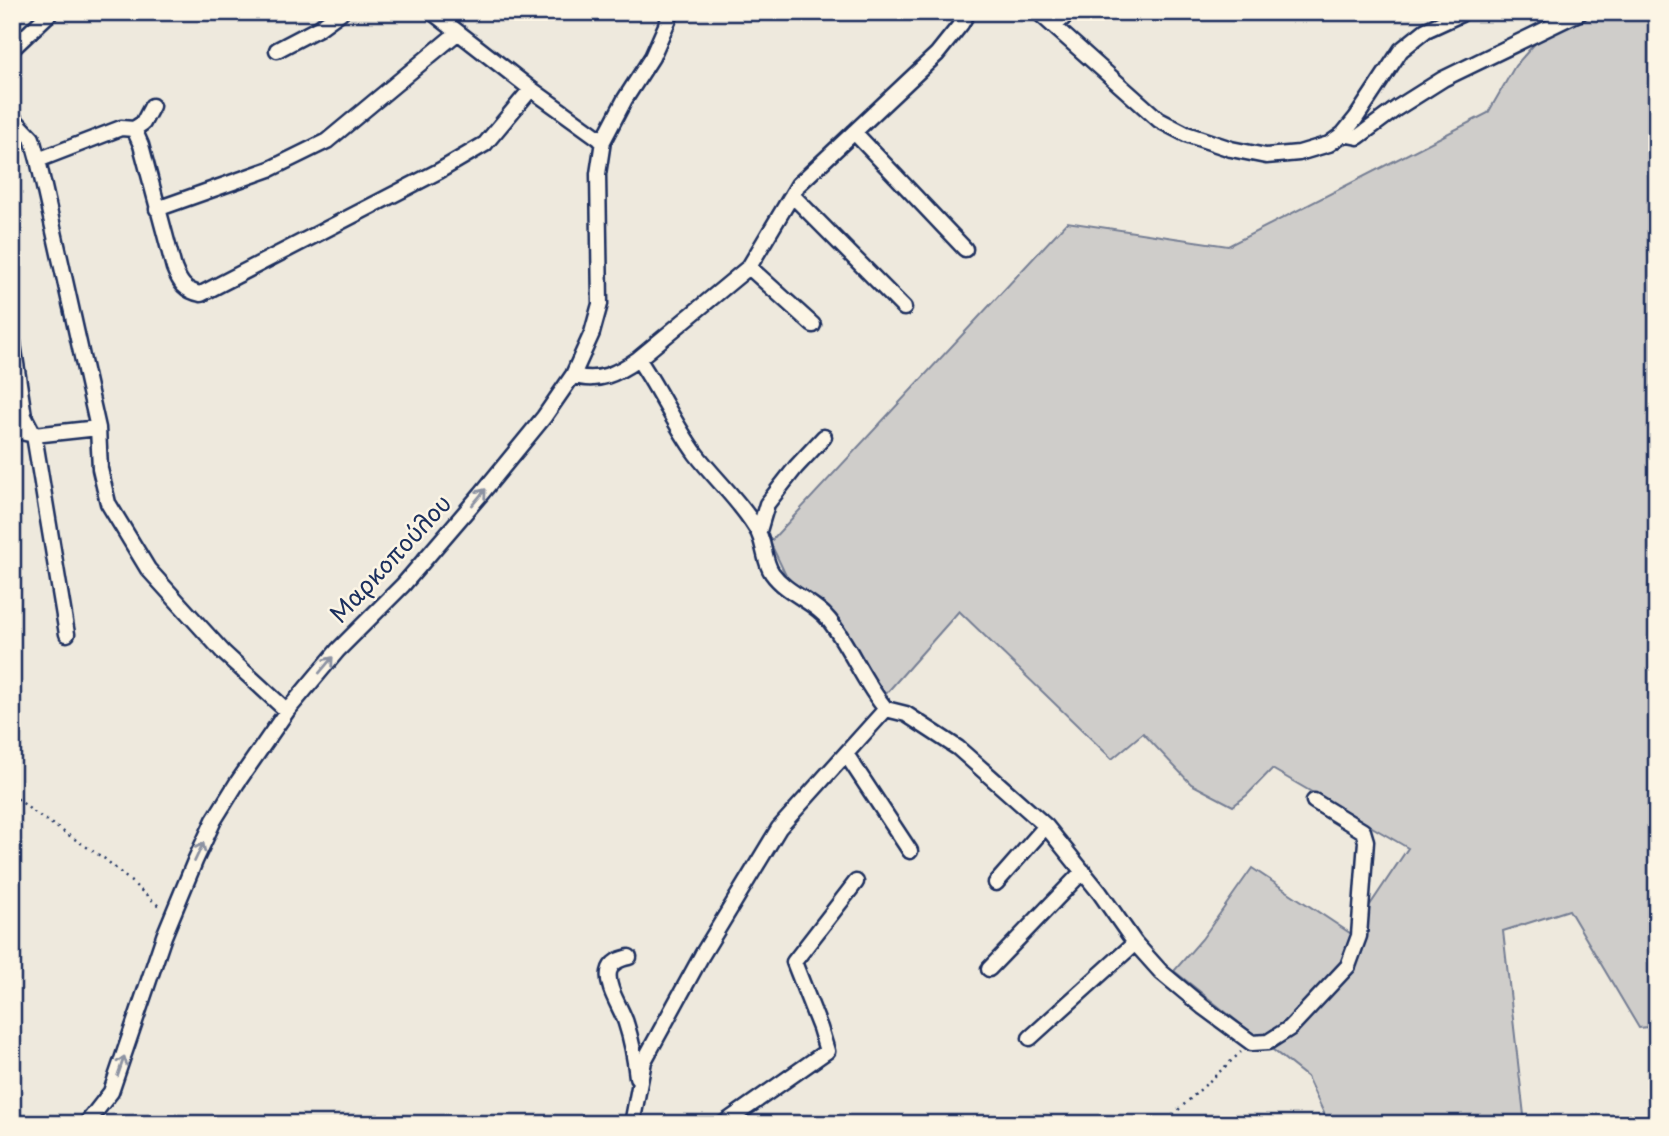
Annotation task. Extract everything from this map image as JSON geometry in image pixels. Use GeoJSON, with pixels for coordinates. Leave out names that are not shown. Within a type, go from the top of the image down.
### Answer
{"type":"FeatureCollection","features":[{"type":"Feature","properties":{"kind":"street"},"geometry":{"type":"LineString","coordinates":[[12,49],[51,12]]}},
{"type":"Feature","properties":{"kind":"street"},"geometry":{"type":"LineString","coordinates":[[277,50],[319,28],[341,12]]}},
{"type":"Feature","properties":{"kind":"street"},"geometry":{"type":"LineString","coordinates":[[432,12],[603,141]]}},
{"type":"Feature","properties":{"kind":"street","name":"Μαρκοπούλου"},"geometry":{"type":"LineString","coordinates":[[86,1124],[111,1092],[172,916],[214,820],[237,783],[287,711],[338,650],[403,585],[481,494],[544,417],[573,375],[592,334],[600,304],[598,174],[603,141],[625,99],[652,57],[672,12]]}},
{"type":"Feature","properties":{"kind":"street"},"geometry":{"type":"LineString","coordinates":[[573,375],[583,379],[602,378],[627,366],[749,267],[798,185],[937,54],[968,12]]}},
{"type":"Feature","properties":{"kind":"street"},"geometry":{"type":"LineString","coordinates":[[1038,12],[1159,120],[1186,134],[1231,149],[1266,156],[1299,153],[1329,144],[1343,134],[1401,50],[1426,30],[1461,15]]}},
{"type":"Feature","properties":{"kind":"street"},"geometry":{"type":"LineString","coordinates":[[1055,25],[1070,12]]}},
{"type":"Feature","properties":{"kind":"street"},"geometry":{"type":"LineString","coordinates":[[1343,134],[1358,137],[1443,79],[1581,12]]}},
{"type":"Feature","properties":{"kind":"street"},"geometry":{"type":"LineString","coordinates":[[157,209],[270,169],[327,141],[457,33]]}},
{"type":"Feature","properties":{"kind":"street"},"geometry":{"type":"LineString","coordinates":[[134,129],[141,145],[174,268],[181,284],[191,292],[201,293],[439,171],[485,144],[531,89]]}},
{"type":"Feature","properties":{"kind":"street"},"geometry":{"type":"LineString","coordinates":[[38,160],[121,128],[134,129],[143,123],[152,106]]}},
{"type":"Feature","properties":{"kind":"street"},"geometry":{"type":"LineString","coordinates":[[12,117],[32,138],[38,160],[98,428],[100,469],[108,503],[148,569],[224,653],[287,711]]}},
{"type":"Feature","properties":{"kind":"street"},"geometry":{"type":"LineString","coordinates":[[854,132],[965,249]]}},
{"type":"Feature","properties":{"kind":"street"},"geometry":{"type":"LineString","coordinates":[[792,195],[904,308]]}},
{"type":"Feature","properties":{"kind":"street"},"geometry":{"type":"LineString","coordinates":[[749,267],[813,325]]}},
{"type":"Feature","properties":{"kind":"street"},"geometry":{"type":"LineString","coordinates":[[12,337],[24,416],[34,435],[67,634]]}},
{"type":"Feature","properties":{"kind":"street"},"geometry":{"type":"LineString","coordinates":[[638,359],[696,453],[759,531],[770,571],[783,586],[827,617],[854,655],[870,690],[886,709],[906,714],[958,747],[1046,826],[1083,871],[1135,943],[1161,972],[1252,1043],[1268,1042],[1290,1028],[1348,966],[1359,936],[1366,841],[1363,831],[1314,801]]}},
{"type":"Feature","properties":{"kind":"street"},"geometry":{"type":"LineString","coordinates":[[12,430],[34,435],[98,428]]}},
{"type":"Feature","properties":{"kind":"street"},"geometry":{"type":"LineString","coordinates":[[759,531],[766,505],[824,437]]}},
{"type":"Feature","properties":{"kind":"street"},"geometry":{"type":"LineString","coordinates":[[632,1124],[644,1061],[702,955],[779,828],[886,709]]}},
{"type":"Feature","properties":{"kind":"street"},"geometry":{"type":"LineString","coordinates":[[846,754],[910,851]]}},
{"type":"Feature","properties":{"kind":"street"},"geometry":{"type":"LineString","coordinates":[[996,883],[1046,826]]}},
{"type":"Feature","properties":{"kind":"street"},"geometry":{"type":"LineString","coordinates":[[989,969],[1083,871]]}},
{"type":"Feature","properties":{"kind":"street"},"geometry":{"type":"LineString","coordinates":[[723,1124],[827,1051],[794,962],[856,882]]}},
{"type":"Feature","properties":{"kind":"street"},"geometry":{"type":"LineString","coordinates":[[1030,1038],[1135,943]]}},
{"type":"Feature","properties":{"kind":"street"},"geometry":{"type":"LineString","coordinates":[[629,957],[617,960],[610,969],[609,979],[629,1035],[638,1089]]}},
{"type":"Feature","properties":{"kind":"path"},"geometry":{"type":"LineString","coordinates":[[12,794],[32,811],[105,859],[151,902],[172,916]]}},
{"type":"Feature","properties":{"kind":"path"},"geometry":{"type":"LineString","coordinates":[[1163,1124],[1252,1043]]}},
{"type":"Feature","properties":{"kind":"shaded area"},"geometry":{"type":"Polygon","coordinates":[[[1563,12],[1657,12],[1657,1026],[1639,1028],[1569,910],[1503,931],[1525,1124],[1329,1124],[1307,1077],[1174,971],[1202,939],[1252,868],[1353,935],[1408,848],[1272,769],[1233,806],[1191,784],[1143,733],[1112,759],[959,611],[884,696],[840,621],[827,606],[789,582],[770,542],[1067,222],[1228,246],[1488,113],[1515,66],[1563,12]]]}}]}
